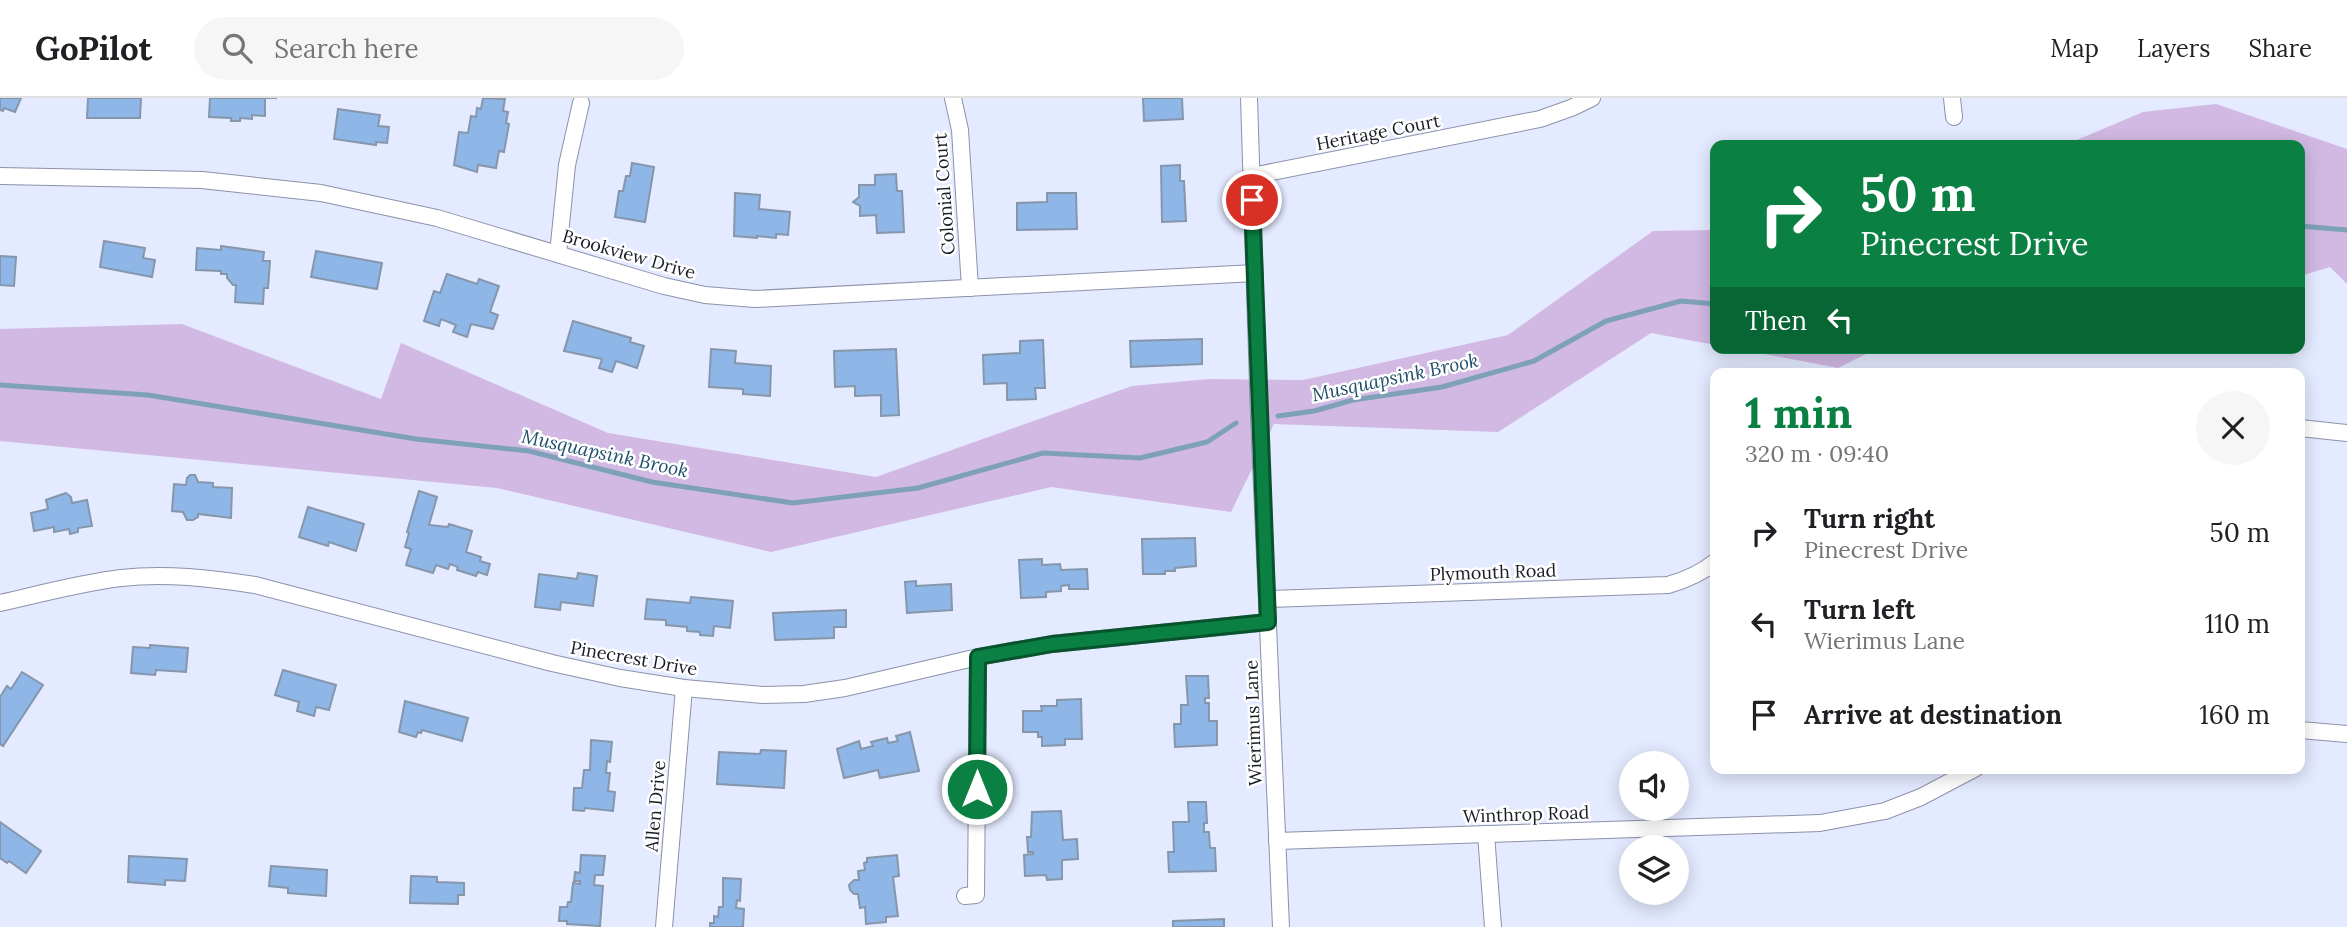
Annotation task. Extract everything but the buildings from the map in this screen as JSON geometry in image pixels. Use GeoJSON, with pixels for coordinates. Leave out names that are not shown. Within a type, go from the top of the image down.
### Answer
{"type":"FeatureCollection","features":[{"type":"Feature","properties":{"kind":"street","name":"Colonial Court"},"geometry":{"type":"LineString","coordinates":[[953,98],[960,130],[970,288]]}},
{"type":"Feature","properties":{"kind":"street","name":"Wierimus Lane"},"geometry":{"type":"LineString","coordinates":[[1249,98],[1280,927]]}},
{"type":"Feature","properties":{"kind":"street","name":"Heritage Court"},"geometry":{"type":"LineString","coordinates":[[1252,176],[1540,119],[1592,98]]}},
{"type":"Feature","properties":{"kind":"street"},"geometry":{"type":"LineString","coordinates":[[1952,98],[1954,117]]}},
{"type":"Feature","properties":{"kind":"street"},"geometry":{"type":"LineString","coordinates":[[558,254],[567,165],[581,103]]}},
{"type":"Feature","properties":{"kind":"street","name":"Brookview Drive"},"geometry":{"type":"LineString","coordinates":[[0,176],[202,180],[321,192],[437,218],[664,286],[705,295],[730,297],[785,298],[1255,272]]}},
{"type":"Feature","properties":{"kind":"street"},"geometry":{"type":"LineString","coordinates":[[2305,429],[2347,433]]}},
{"type":"Feature","properties":{"kind":"street","name":"Plymouth Road"},"geometry":{"type":"LineString","coordinates":[[1267,599],[1668,585],[1688,580],[1710,566]]}},
{"type":"Feature","properties":{"kind":"street","name":"Pinecrest Drive"},"geometry":{"type":"LineString","coordinates":[[0,603],[121,578],[211,578],[255,585],[552,663],[620,678],[684,688],[763,695],[804,694],[845,688],[978,657],[1052,644],[1268,622]]}},
{"type":"Feature","properties":{"kind":"street"},"geometry":{"type":"LineString","coordinates":[[965,896],[976,895],[978,657]]}},
{"type":"Feature","properties":{"kind":"street","name":"Allen Drive"},"geometry":{"type":"LineString","coordinates":[[664,927],[684,688]]}},
{"type":"Feature","properties":{"kind":"street"},"geometry":{"type":"LineString","coordinates":[[2305,730],[2347,734]]}},
{"type":"Feature","properties":{"kind":"street","name":"Winthrop Road"},"geometry":{"type":"LineString","coordinates":[[1277,841],[1820,823],[1885,811],[1921,797],[1965,774]]}},
{"type":"Feature","properties":{"kind":"street"},"geometry":{"type":"LineString","coordinates":[[1486,834],[1493,927]]}},
{"type":"Feature","properties":{"kind":"shaded area"},"geometry":{"type":"Polygon","coordinates":[[[2216,104],[2347,149],[2347,284],[2330,267],[2305,274],[2305,140],[2077,140],[2143,112],[2216,104]]]}},
{"type":"Feature","properties":{"kind":"shaded area"},"geometry":{"type":"Polygon","coordinates":[[[1710,230],[1710,344],[1651,333],[1498,432],[1274,424],[1231,512],[1051,487],[771,552],[497,488],[0,441],[0,329],[182,324],[381,399],[401,343],[608,433],[876,477],[1132,386],[1209,379],[1303,380],[1508,335],[1653,231],[1710,230]]]}},
{"type":"Feature","properties":{"kind":"shaded area"},"geometry":{"type":"Polygon","coordinates":[[[1764,354],[1866,354],[1838,368],[1764,354]]]}},
{"type":"Feature","properties":{"kind":"waterway","name":"Musquapsink Brook"},"geometry":{"type":"LineString","coordinates":[[2305,226],[2347,230]]}},
{"type":"Feature","properties":{"kind":"waterway","name":"Musquapsink Brook"},"geometry":{"type":"LineString","coordinates":[[1278,416],[1314,411],[1353,400],[1442,387],[1534,361],[1606,321],[1681,301],[1710,304]]}},
{"type":"Feature","properties":{"kind":"waterway","name":"Musquapsink Brook"},"geometry":{"type":"LineString","coordinates":[[0,385],[148,395],[416,439],[529,451],[652,482],[793,503],[918,488],[1043,453],[1140,458],[1207,442],[1236,423]]}},
{"type":"Feature","properties":{"kind":"route"},"geometry":{"type":"LineString","coordinates":[[977,789],[978,657],[1052,644],[1268,622],[1252,200]]}}]}
